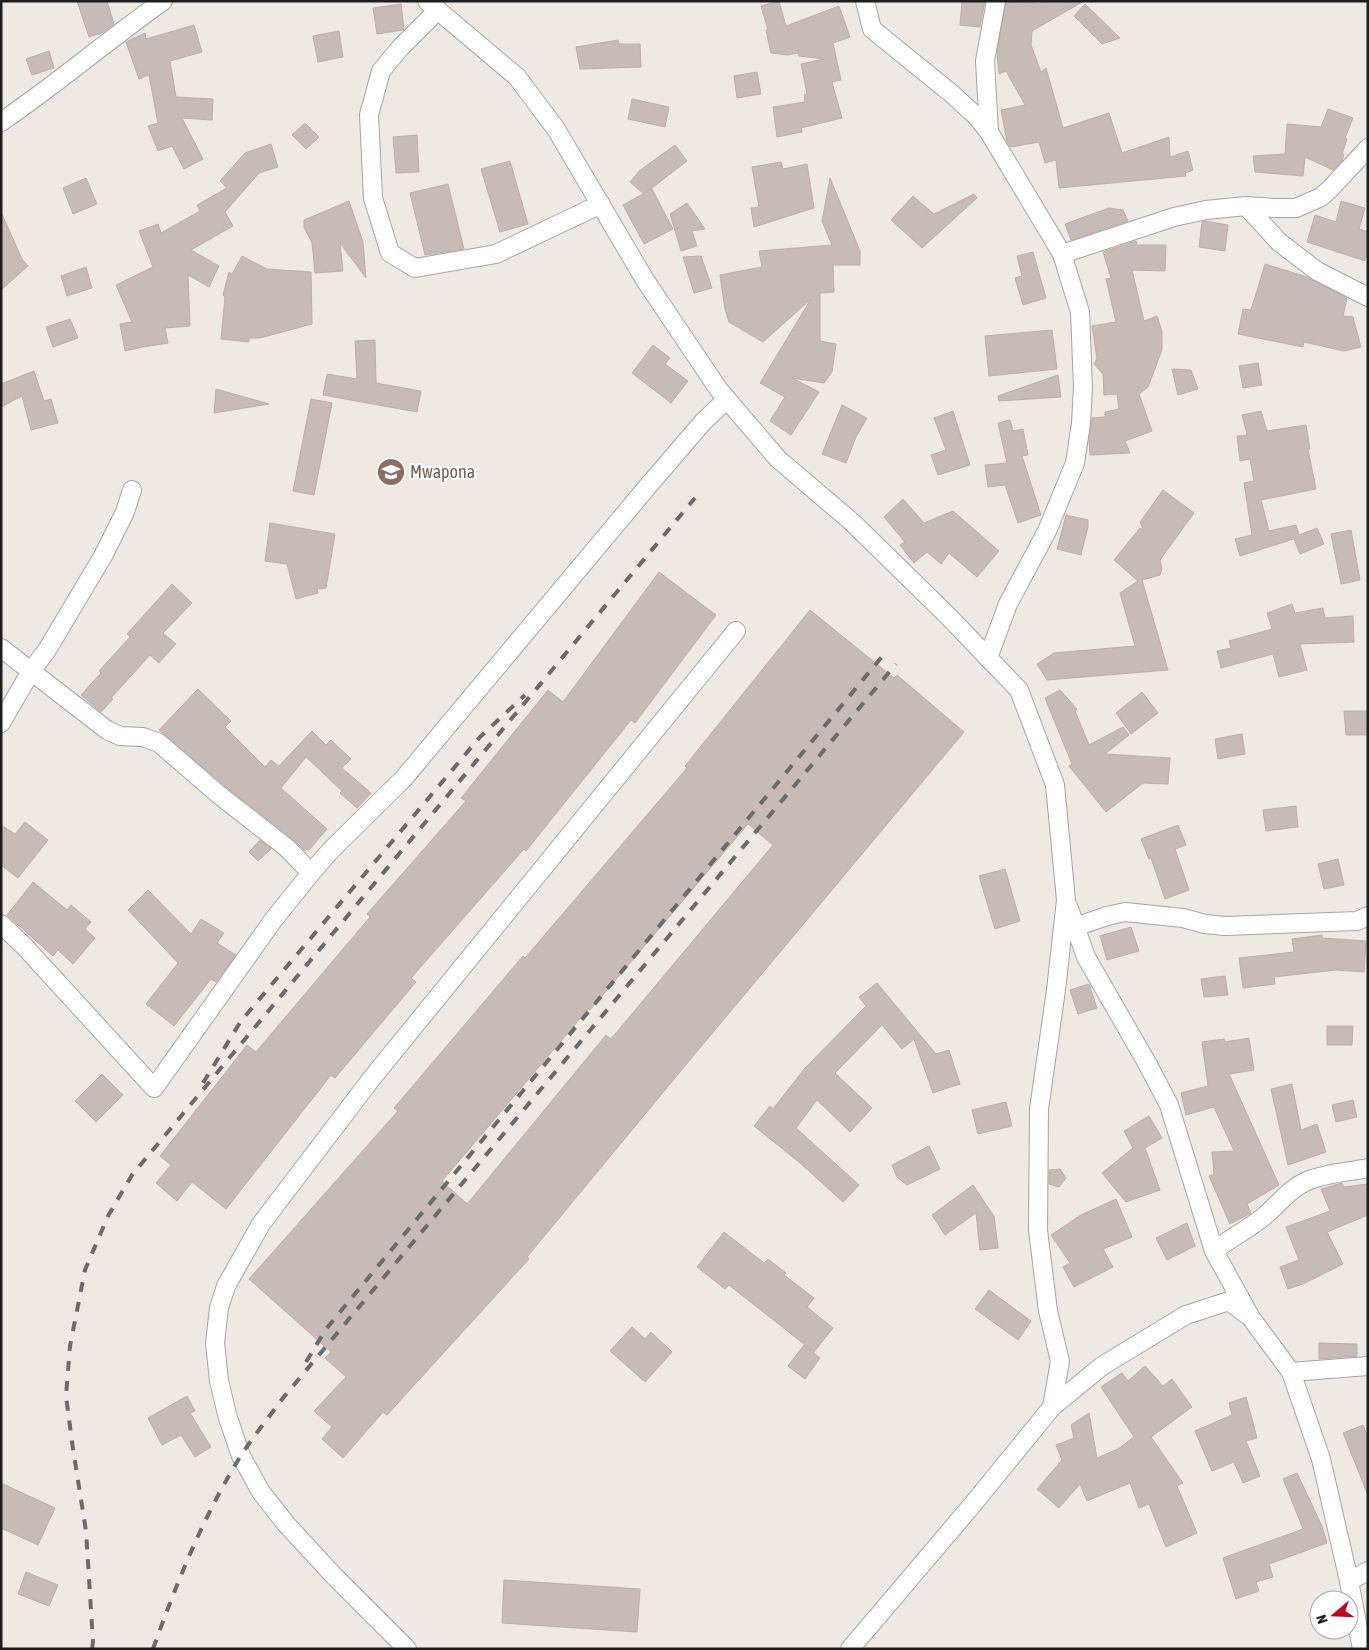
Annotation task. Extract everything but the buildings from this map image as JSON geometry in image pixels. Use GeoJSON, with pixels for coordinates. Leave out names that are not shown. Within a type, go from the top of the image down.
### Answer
{"type":"FeatureCollection","features":[{"type":"Feature","properties":{"kind":"street"},"geometry":{"type":"LineString","coordinates":[[1,122],[44,93],[116,34],[163,1]]}},
{"type":"Feature","properties":{"kind":"street"},"geometry":{"type":"LineString","coordinates":[[866,1],[872,29],[952,94],[989,132],[1062,254],[1080,312],[1081,423],[1075,463],[1047,531],[1008,604],[988,658]]}},
{"type":"Feature","properties":{"kind":"street"},"geometry":{"type":"LineString","coordinates":[[989,132],[985,61],[996,1]]}},
{"type":"Feature","properties":{"kind":"street"},"geometry":{"type":"LineString","coordinates":[[601,204],[496,254],[415,268],[390,253],[372,198],[368,115],[381,70],[432,5],[517,77],[556,129],[601,204],[645,280],[727,399],[778,459],[852,522],[949,617],[1019,690],[1055,785],[1066,900],[1056,990],[1039,1109],[1038,1230],[1048,1311],[1060,1361],[1052,1407]]}},
{"type":"Feature","properties":{"kind":"street"},"geometry":{"type":"LineString","coordinates":[[1062,254],[1174,217],[1206,210],[1246,206],[1296,208],[1320,197],[1368,148]]}},
{"type":"Feature","properties":{"kind":"street"},"geometry":{"type":"LineString","coordinates":[[1246,206],[1279,242],[1317,271],[1368,297]]}},
{"type":"Feature","properties":{"kind":"street"},"geometry":{"type":"LineString","coordinates":[[1,924],[24,946],[154,1088],[246,956],[311,873],[331,850],[404,778],[648,486],[703,422],[727,399]]}},
{"type":"Feature","properties":{"kind":"street"},"geometry":{"type":"LineString","coordinates":[[1,723],[31,671],[47,650],[103,556],[124,512],[132,490]]}},
{"type":"Feature","properties":{"kind":"street"},"geometry":{"type":"LineString","coordinates":[[408,1649],[335,1577],[286,1524],[261,1492],[241,1456],[228,1418],[220,1381],[215,1343],[219,1308],[226,1286],[261,1224],[372,1078],[736,631]]}},
{"type":"Feature","properties":{"kind":"street"},"geometry":{"type":"LineString","coordinates":[[1,648],[114,734],[143,737],[159,743],[218,794],[288,848],[311,873]]}},
{"type":"Feature","properties":{"kind":"street"},"geometry":{"type":"LineString","coordinates":[[1066,900],[1086,957],[1169,1105],[1214,1251],[1251,1318],[1291,1372],[1321,1459],[1349,1581],[1362,1649]]}},
{"type":"Feature","properties":{"kind":"street"},"geometry":{"type":"LineString","coordinates":[[1075,928],[1107,916],[1125,912],[1183,918],[1205,924],[1225,926],[1357,921],[1368,916]]}},
{"type":"Feature","properties":{"kind":"street"},"geometry":{"type":"LineString","coordinates":[[1214,1251],[1264,1217],[1292,1189],[1308,1180],[1327,1174],[1368,1168]]}},
{"type":"Feature","properties":{"kind":"street"},"geometry":{"type":"LineString","coordinates":[[850,1649],[973,1504],[1052,1407],[1102,1366],[1186,1315],[1229,1301],[1251,1318]]}},
{"type":"Feature","properties":{"kind":"street"},"geometry":{"type":"LineString","coordinates":[[1291,1372],[1368,1366]]}},
{"type":"Feature","properties":{"kind":"street"},"geometry":{"type":"LineString","coordinates":[[1349,1581],[1368,1571]]}},
{"type":"Feature","properties":{"kind":"railway"},"geometry":{"type":"LineString","coordinates":[[92,1649],[86,1531],[66,1396],[70,1346],[85,1270],[108,1216],[132,1175],[695,498]]}},
{"type":"Feature","properties":{"kind":"railway"},"geometry":{"type":"LineString","coordinates":[[306,1362],[326,1329],[885,653]]}},
{"type":"Feature","properties":{"kind":"railway"},"geometry":{"type":"LineString","coordinates":[[153,1649],[181,1575],[214,1503],[240,1457],[283,1398],[896,664]]}},
{"type":"Feature","properties":{"kind":"railway"},"geometry":{"type":"LineString","coordinates":[[203,1083],[241,1021],[480,737],[525,695]]}},
{"type":"Feature","properties":{"kind":"place","name":"Mwapona"},"geometry":{"type":"Point","coordinates":[391,472]}}]}
